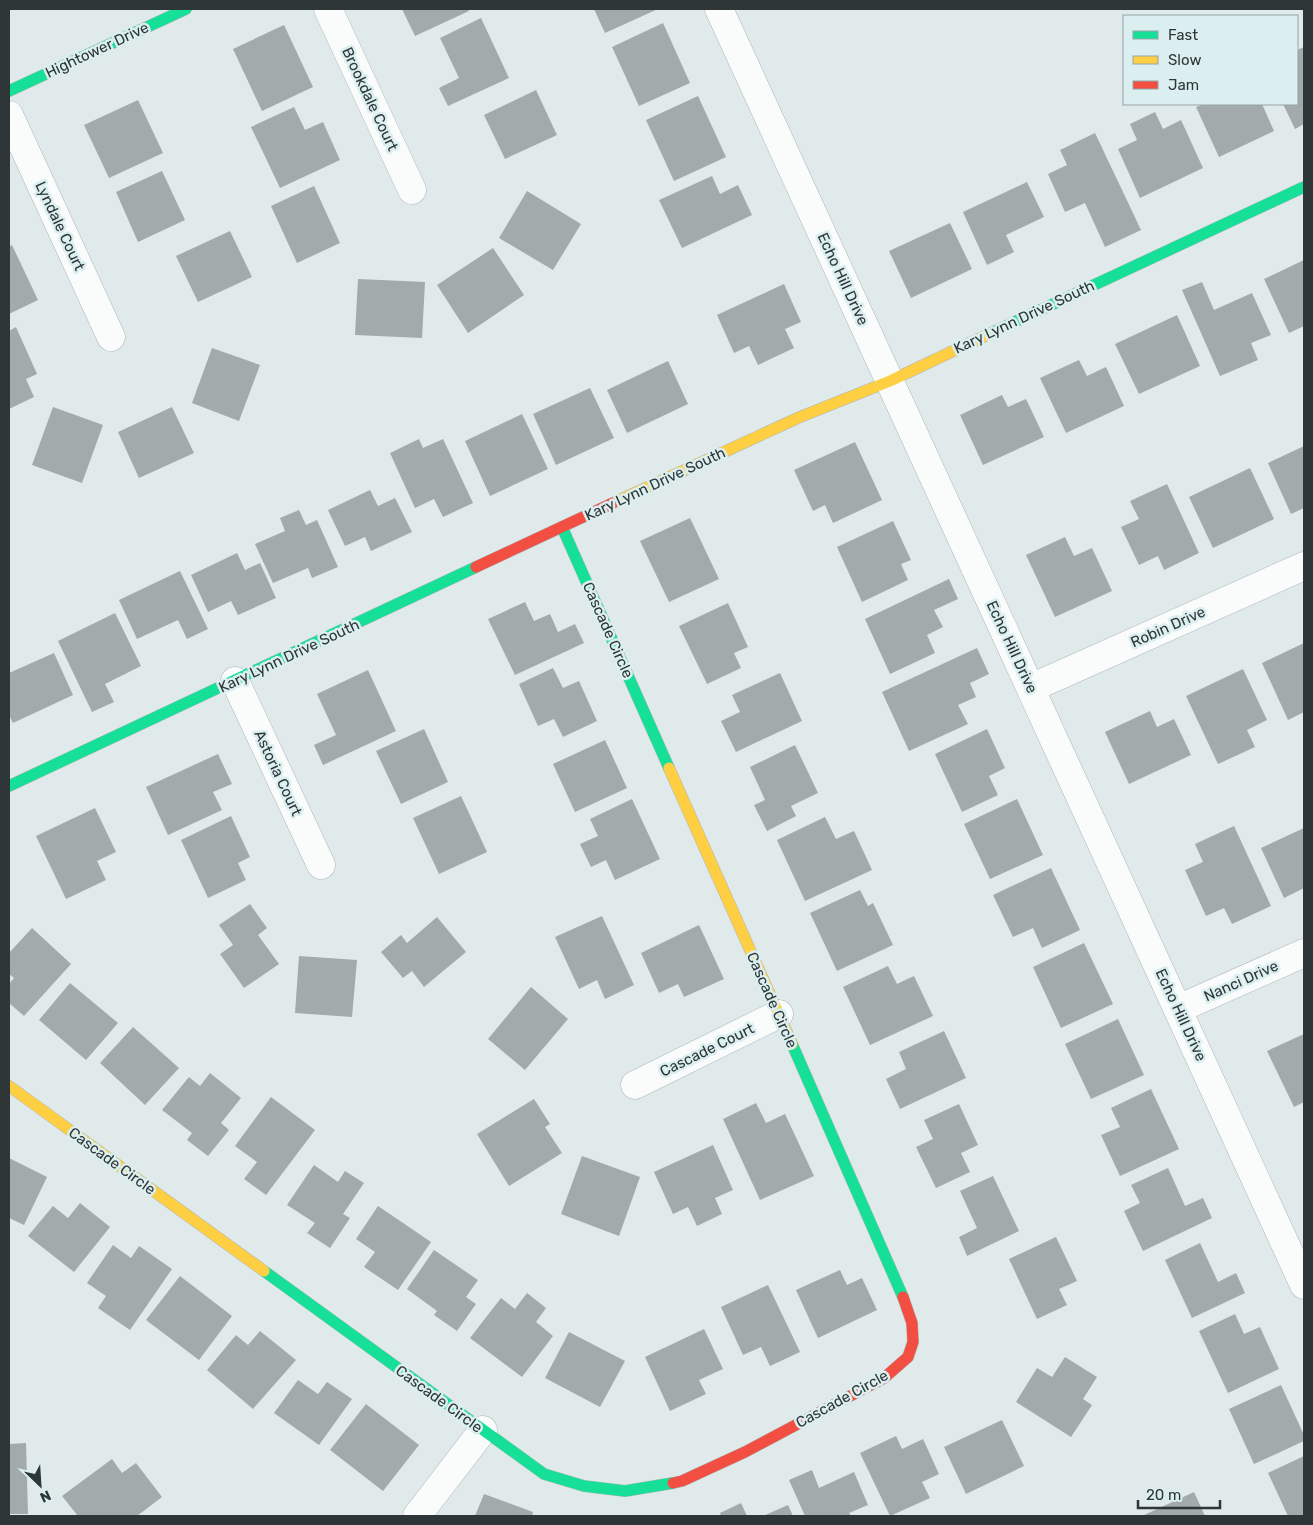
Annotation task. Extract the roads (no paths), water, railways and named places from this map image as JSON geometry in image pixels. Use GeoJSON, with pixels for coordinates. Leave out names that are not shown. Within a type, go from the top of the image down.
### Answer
{"type":"FeatureCollection","features":[{"type":"Feature","properties":{"kind":"street","name":"Hightower Drive"},"geometry":{"type":"LineString","coordinates":[[9,90],[186,9]]}},
{"type":"Feature","properties":{"kind":"street","name":"Brookdale Court"},"geometry":{"type":"LineString","coordinates":[[328,9],[412,190]]}},
{"type":"Feature","properties":{"kind":"street","name":"Echo Hill Drive"},"geometry":{"type":"LineString","coordinates":[[719,9],[1304,1286]]}},
{"type":"Feature","properties":{"kind":"street","name":"Lyndale Court"},"geometry":{"type":"LineString","coordinates":[[9,115],[111,337]]}},
{"type":"Feature","properties":{"kind":"street","name":"Kary Lynn Drive South"},"geometry":{"type":"LineString","coordinates":[[9,786],[562,527],[800,417],[890,381],[1304,187]]}},
{"type":"Feature","properties":{"kind":"street","name":"Cascade Circle"},"geometry":{"type":"LineString","coordinates":[[9,1086],[544,1474],[584,1486],[625,1491],[682,1481],[745,1452],[884,1378],[908,1357],[913,1342],[912,1323],[901,1290],[562,527]]}},
{"type":"Feature","properties":{"kind":"street","name":"Robin Drive"},"geometry":{"type":"LineString","coordinates":[[1031,688],[1304,566]]}},
{"type":"Feature","properties":{"kind":"street","name":"Astoria Court"},"geometry":{"type":"LineString","coordinates":[[235,681],[321,865]]}},
{"type":"Feature","properties":{"kind":"street","name":"Nanci Drive"},"geometry":{"type":"LineString","coordinates":[[1178,1009],[1304,953]]}},
{"type":"Feature","properties":{"kind":"street","name":"Cascade Court"},"geometry":{"type":"LineString","coordinates":[[635,1085],[779,1014]]}},
{"type":"Feature","properties":{"kind":"street"},"geometry":{"type":"LineString","coordinates":[[417,1516],[482,1430]]}}]}
